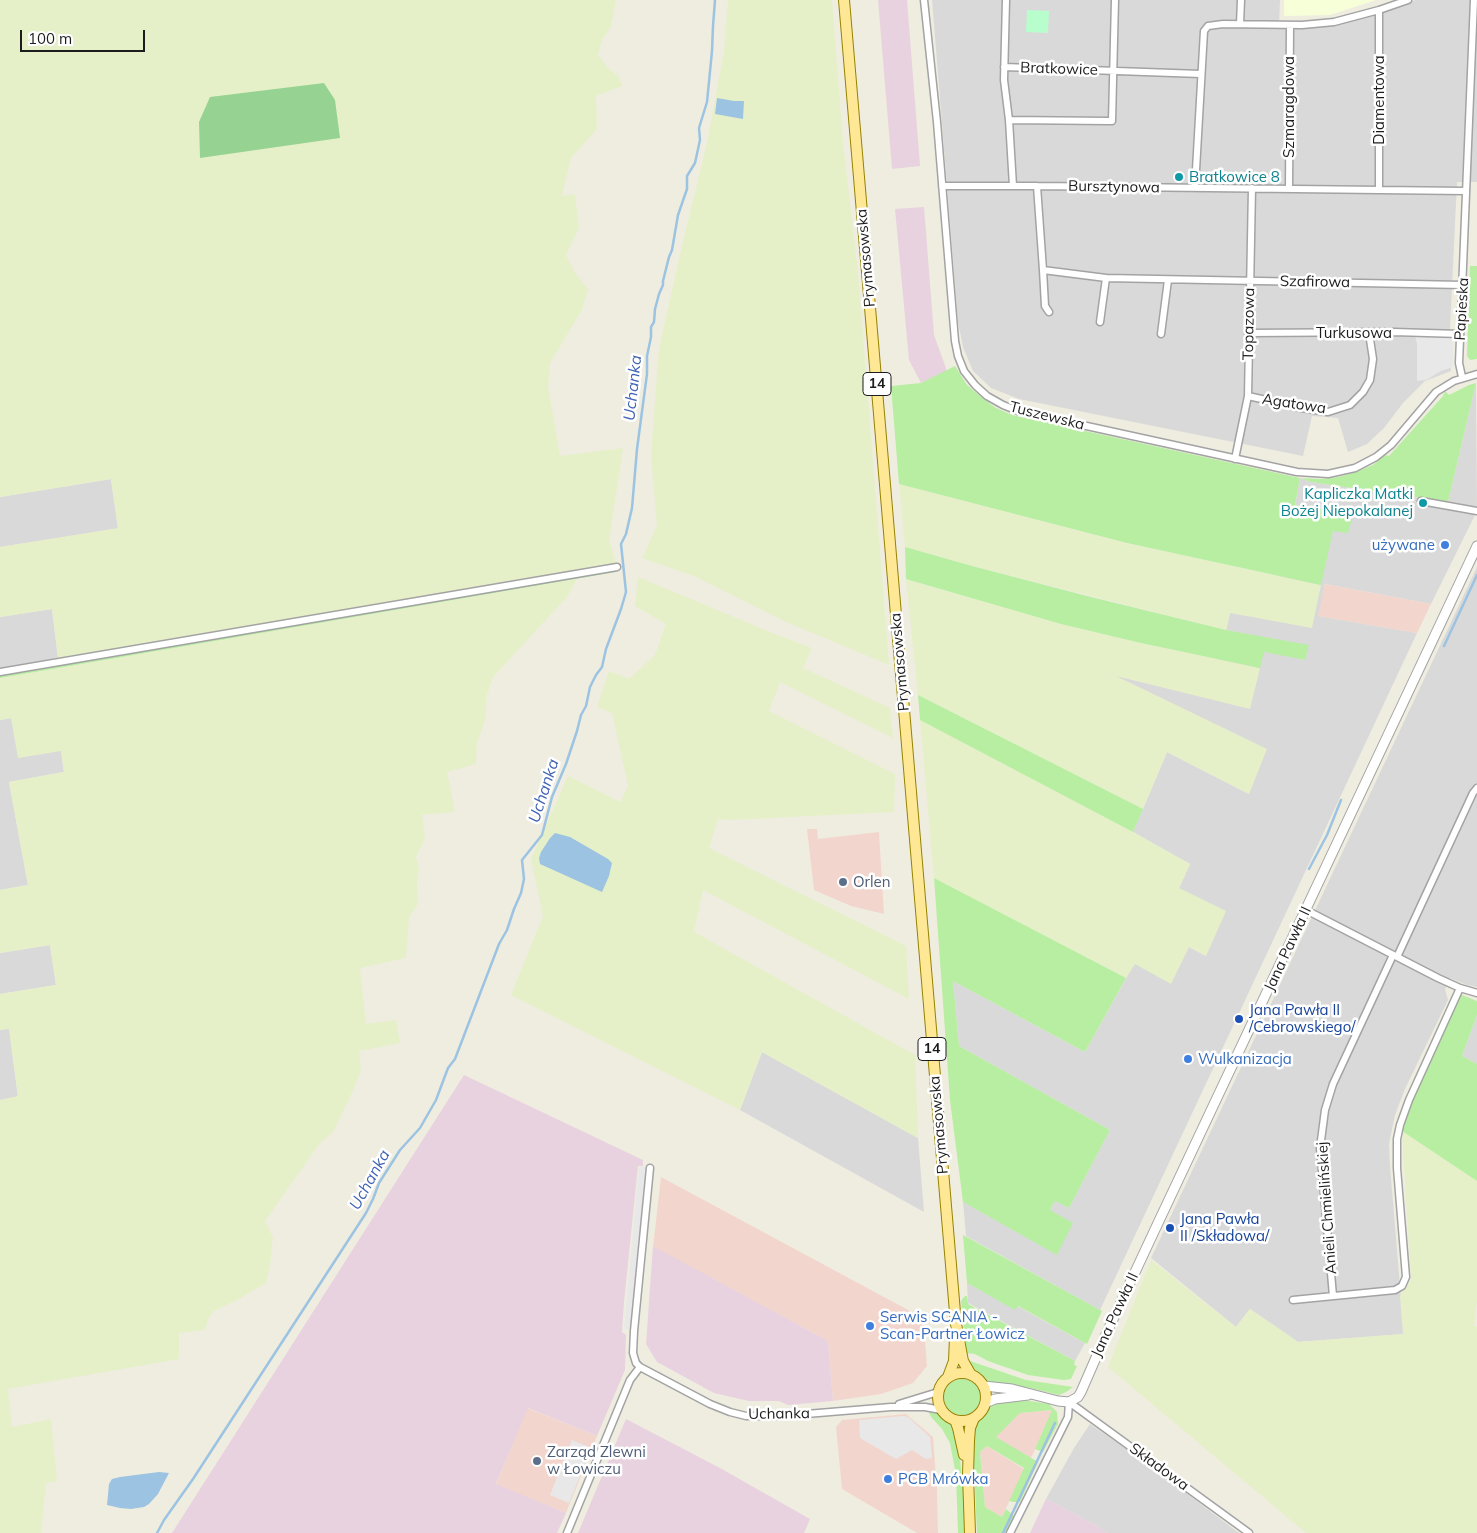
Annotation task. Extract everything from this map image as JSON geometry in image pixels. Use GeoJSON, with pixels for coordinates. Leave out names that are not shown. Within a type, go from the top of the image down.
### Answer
{"type":"FeatureCollection","features":[{"type":"Feature","properties":{"kind":"main road","name":"Prymasowska"},"geometry":{"type":"LineString","coordinates":[[844,0],[956,1324],[963,1361],[971,1375]]}},
{"type":"Feature","properties":{"kind":"main road","name":"Prymasowska"},"geometry":{"type":"LineString","coordinates":[[948,1377],[954,1362],[956,1324]]}},
{"type":"Feature","properties":{"kind":"main road"},"geometry":{"type":"LineString","coordinates":[[948,1377],[963,1373],[971,1375]]}},
{"type":"Feature","properties":{"kind":"main road","name":"14"},"geometry":{"type":"LineString","coordinates":[[971,1375],[984,1386]]}},
{"type":"Feature","properties":{"kind":"main road","name":"14"},"geometry":{"type":"LineString","coordinates":[[938,1392],[948,1377]]}},
{"type":"Feature","properties":{"kind":"main road"},"geometry":{"type":"LineString","coordinates":[[938,1392],[942,1410],[947,1416],[955,1420],[965,1421],[974,1418],[981,1412],[985,1404],[984,1386]]}},
{"type":"Feature","properties":{"kind":"main road"},"geometry":{"type":"LineString","coordinates":[[970,1533],[968,1475],[970,1434],[974,1418]]}},
{"type":"Feature","properties":{"kind":"main road"},"geometry":{"type":"LineString","coordinates":[[955,1420],[962,1440],[968,1475]]}},
{"type":"Feature","properties":{"kind":"street","name":"Tuszewska"},"geometry":{"type":"LineString","coordinates":[[924,0],[955,341],[964,372],[975,386],[987,396],[1018,411],[1297,472],[1328,474],[1355,468],[1376,457],[1391,445],[1436,392],[1454,381],[1477,374]]}},
{"type":"Feature","properties":{"kind":"street","name":"Bratkowice"},"geometry":{"type":"LineString","coordinates":[[1006,0],[1004,67],[1013,182]]}},
{"type":"Feature","properties":{"kind":"street","name":"Bratkowice"},"geometry":{"type":"LineString","coordinates":[[1009,120],[1112,121],[1115,0]]}},
{"type":"Feature","properties":{"kind":"street"},"geometry":{"type":"LineString","coordinates":[[1240,0],[1240,24]]}},
{"type":"Feature","properties":{"kind":"street"},"geometry":{"type":"LineString","coordinates":[[1195,187],[1204,31],[1208,26],[1216,24],[1290,25],[1334,22],[1380,10],[1408,0]]}},
{"type":"Feature","properties":{"kind":"street","name":"Papieska"},"geometry":{"type":"LineString","coordinates":[[1462,378],[1459,363],[1474,59],[1474,0]]}},
{"type":"Feature","properties":{"kind":"street","name":"Diamentowa"},"geometry":{"type":"LineString","coordinates":[[1379,190],[1380,10]]}},
{"type":"Feature","properties":{"kind":"street","name":"Szmaragdowa"},"geometry":{"type":"LineString","coordinates":[[1289,189],[1290,25]]}},
{"type":"Feature","properties":{"kind":"street","name":"Bratkowice"},"geometry":{"type":"LineString","coordinates":[[1004,67],[1201,74]]}},
{"type":"Feature","properties":{"kind":"street","name":"Bursztynowa"},"geometry":{"type":"LineString","coordinates":[[942,186],[1013,182],[1037,186],[1466,191]]}},
{"type":"Feature","properties":{"kind":"street"},"geometry":{"type":"LineString","coordinates":[[1037,186],[1044,306],[1049,312]]}},
{"type":"Feature","properties":{"kind":"street","name":"Topazowa"},"geometry":{"type":"LineString","coordinates":[[1235,459],[1248,396],[1252,188]]}},
{"type":"Feature","properties":{"kind":"street","name":"Szafirowa"},"geometry":{"type":"LineString","coordinates":[[1043,270],[1106,278],[1463,285]]}},
{"type":"Feature","properties":{"kind":"street"},"geometry":{"type":"LineString","coordinates":[[1100,322],[1106,278]]}},
{"type":"Feature","properties":{"kind":"street"},"geometry":{"type":"LineString","coordinates":[[1161,334],[1168,280]]}},
{"type":"Feature","properties":{"kind":"street","name":"Turkusowa"},"geometry":{"type":"LineString","coordinates":[[1248,333],[1460,334]]}},
{"type":"Feature","properties":{"kind":"street","name":"Agatowa"},"geometry":{"type":"LineString","coordinates":[[1248,396],[1328,412],[1350,405],[1363,392],[1370,380],[1373,359],[1369,333]]}},
{"type":"Feature","properties":{"kind":"street"},"geometry":{"type":"LineString","coordinates":[[1421,501],[1477,511]]}},
{"type":"Feature","properties":{"kind":"street","name":"Jana Pawła II"},"geometry":{"type":"LineString","coordinates":[[1010,1533],[1068,1417],[1069,1402],[1078,1397],[1082,1390],[1108,1330],[1477,546]]}},
{"type":"Feature","properties":{"kind":"street"},"geometry":{"type":"LineString","coordinates":[[0,672],[618,567]]}},
{"type":"Feature","properties":{"kind":"street","name":"Anieli Chmielińskiej"},"geometry":{"type":"LineString","coordinates":[[1333,1296],[1320,1148],[1325,1110],[1333,1084],[1477,788]]}},
{"type":"Feature","properties":{"kind":"street"},"geometry":{"type":"LineString","coordinates":[[1306,910],[1460,988],[1477,993]]}},
{"type":"Feature","properties":{"kind":"street"},"geometry":{"type":"LineString","coordinates":[[1293,1300],[1395,1290],[1402,1286],[1406,1277],[1397,1168],[1397,1139],[1409,1100],[1460,988]]}},
{"type":"Feature","properties":{"kind":"street"},"geometry":{"type":"LineString","coordinates":[[567,1533],[630,1380],[640,1367],[634,1359],[633,1353],[634,1331],[650,1168]]}},
{"type":"Feature","properties":{"kind":"street","name":"Uchanka"},"geometry":{"type":"LineString","coordinates":[[640,1367],[710,1404],[746,1416],[782,1416],[891,1407],[925,1407],[942,1410]]}},
{"type":"Feature","properties":{"kind":"street"},"geometry":{"type":"LineString","coordinates":[[984,1386],[1012,1389],[1069,1402]]}},
{"type":"Feature","properties":{"kind":"street","name":"Uchanka"},"geometry":{"type":"LineString","coordinates":[[891,1407],[938,1392]]}},
{"type":"Feature","properties":{"kind":"street"},"geometry":{"type":"LineString","coordinates":[[985,1404],[995,1399],[1033,1395]]}},
{"type":"Feature","properties":{"kind":"street","name":"Składowa"},"geometry":{"type":"LineString","coordinates":[[1069,1402],[1249,1533]]}},
{"type":"Feature","properties":{"kind":"shaded area"},"geometry":{"type":"Polygon","coordinates":[[[0,0],[616,0],[611,26],[602,40],[598,55],[607,67],[619,77],[622,86],[596,96],[597,129],[571,158],[562,196],[575,194],[579,228],[566,255],[575,273],[588,289],[582,310],[550,363],[548,386],[560,456],[623,448],[609,540],[616,564],[465,591],[58,658],[52,609],[0,617],[0,547],[118,528],[111,479],[0,497],[0,0]]]}},
{"type":"Feature","properties":{"kind":"shaded area"},"geometry":{"type":"Polygon","coordinates":[[[728,0],[832,0],[843,142],[858,273],[889,665],[786,622],[694,576],[642,558],[657,526],[651,454],[659,349],[707,143],[724,51],[728,0]]]}},
{"type":"Feature","properties":{"kind":"shaded area"},"geometry":{"type":"Polygon","coordinates":[[[878,0],[907,0],[920,166],[892,169],[878,0]]]}},
{"type":"Feature","properties":{"kind":"shaded area"},"geometry":{"type":"Polygon","coordinates":[[[932,0],[1280,0],[1279,25],[1319,25],[1416,0],[1477,0],[1477,182],[1457,182],[1449,349],[1451,371],[1425,381],[1403,403],[1384,428],[1367,444],[1348,452],[1338,418],[1312,416],[1303,456],[1019,399],[991,388],[973,371],[963,347],[958,322],[932,0]]]}},
{"type":"Feature","properties":{"kind":"shaded area"},"geometry":{"type":"Polygon","coordinates":[[[1284,0],[1376,0],[1330,15],[1284,16],[1284,0]]]}},
{"type":"Feature","properties":{"kind":"shaded area"},"geometry":{"type":"Polygon","coordinates":[[[924,207],[934,335],[947,371],[921,383],[909,360],[895,209],[924,207]]]}},
{"type":"Feature","properties":{"kind":"shaded area"},"geometry":{"type":"Polygon","coordinates":[[[1415,336],[1453,336],[1453,367],[1441,371],[1426,380],[1417,381],[1417,344],[1415,336]]]}},
{"type":"Feature","properties":{"kind":"shaded area"},"geometry":{"type":"Polygon","coordinates":[[[1476,383],[1477,511],[1431,604],[1325,584],[1319,616],[1417,633],[1100,1310],[966,1236],[963,1202],[1057,1254],[1050,1210],[1055,1201],[1069,1208],[1110,1130],[959,1046],[953,981],[1085,1052],[1134,964],[1189,947],[1206,956],[1179,888],[1190,864],[1133,832],[1167,752],[1249,794],[1113,675],[1264,651],[1305,660],[1308,646],[1226,630],[1230,613],[1353,514],[1295,505],[1300,478],[1311,482],[1448,502],[1476,383]]]}},
{"type":"Feature","properties":{"kind":"shaded area"},"geometry":{"type":"Polygon","coordinates":[[[111,479],[118,529],[0,547],[0,497],[111,479]]]}},
{"type":"Feature","properties":{"kind":"shaded area"},"geometry":{"type":"Polygon","coordinates":[[[899,484],[1126,543],[1321,585],[1312,628],[1230,613],[1226,630],[972,566],[905,547],[899,484]]]}},
{"type":"Feature","properties":{"kind":"shaded area"},"geometry":{"type":"Polygon","coordinates":[[[1477,567],[1477,987],[1450,978],[1445,989],[1448,1000],[1405,1089],[1395,1115],[1389,1144],[1404,1334],[1298,1342],[1250,1309],[1236,1327],[1151,1258],[1477,567]]]}},
{"type":"Feature","properties":{"kind":"shaded area"},"geometry":{"type":"Polygon","coordinates":[[[638,577],[812,648],[803,668],[890,708],[893,738],[780,682],[769,711],[895,774],[894,812],[718,819],[709,848],[906,946],[909,999],[703,890],[694,932],[915,1055],[918,1138],[762,1052],[740,1110],[511,995],[543,916],[531,859],[568,776],[620,802],[628,786],[612,713],[597,707],[609,671],[629,679],[655,655],[666,624],[635,606],[638,577]]]}},
{"type":"Feature","properties":{"kind":"shaded area"},"geometry":{"type":"Polygon","coordinates":[[[577,579],[567,597],[493,677],[487,695],[485,720],[477,743],[476,764],[447,772],[455,812],[422,815],[425,838],[416,857],[419,869],[417,883],[418,904],[409,917],[406,958],[360,968],[366,1024],[396,1020],[400,1043],[359,1051],[361,1070],[333,1132],[320,1143],[265,1221],[273,1237],[266,1283],[214,1311],[209,1317],[205,1330],[179,1333],[179,1359],[8,1389],[12,1427],[51,1419],[57,1481],[46,1483],[41,1533],[0,1533],[0,1100],[18,1096],[9,1029],[0,1030],[0,994],[56,985],[50,945],[0,953],[0,890],[28,885],[9,782],[64,772],[61,751],[18,758],[11,718],[0,720],[0,678],[577,579]]]}},
{"type":"Feature","properties":{"kind":"shaded area"},"geometry":{"type":"Polygon","coordinates":[[[906,579],[1061,624],[1260,668],[1250,709],[1116,676],[1267,749],[1249,794],[1167,752],[1143,809],[918,695],[906,579]]]}},
{"type":"Feature","properties":{"kind":"shaded area"},"geometry":{"type":"Polygon","coordinates":[[[1325,584],[1431,604],[1417,633],[1318,616],[1325,584]]]}},
{"type":"Feature","properties":{"kind":"shaded area"},"geometry":{"type":"Polygon","coordinates":[[[52,609],[58,658],[0,668],[0,617],[52,609]]]}},
{"type":"Feature","properties":{"kind":"shaded area"},"geometry":{"type":"Polygon","coordinates":[[[11,718],[61,751],[64,772],[9,782],[28,885],[0,890],[0,720],[11,718]]]}},
{"type":"Feature","properties":{"kind":"shaded area"},"geometry":{"type":"Polygon","coordinates":[[[920,720],[1190,864],[1179,888],[1226,911],[1206,956],[1189,947],[1171,984],[1135,964],[1126,978],[934,878],[920,720]]]}},
{"type":"Feature","properties":{"kind":"shaded area"},"geometry":{"type":"Polygon","coordinates":[[[807,829],[817,829],[818,839],[879,832],[884,914],[851,906],[814,890],[807,829]]]}},
{"type":"Feature","properties":{"kind":"shaded area"},"geometry":{"type":"Polygon","coordinates":[[[50,945],[56,985],[0,994],[0,953],[50,945]]]}},
{"type":"Feature","properties":{"kind":"shaded area"},"geometry":{"type":"Polygon","coordinates":[[[1477,1015],[1477,1064],[1462,1056],[1477,1015]]]}},
{"type":"Feature","properties":{"kind":"shaded area"},"geometry":{"type":"Polygon","coordinates":[[[9,1028],[18,1097],[0,1100],[0,1030],[9,1028]]]}},
{"type":"Feature","properties":{"kind":"shaded area"},"geometry":{"type":"Polygon","coordinates":[[[762,1052],[918,1138],[924,1212],[740,1110],[762,1052]]]}},
{"type":"Feature","properties":{"kind":"shaded area"},"geometry":{"type":"Polygon","coordinates":[[[464,1075],[643,1160],[643,1166],[638,1166],[624,1302],[622,1332],[626,1335],[625,1370],[597,1436],[528,1408],[496,1484],[566,1513],[557,1533],[172,1533],[464,1075]]]}},
{"type":"Feature","properties":{"kind":"shaded area"},"geometry":{"type":"Polygon","coordinates":[[[1402,1131],[1477,1181],[1477,1301],[1474,1326],[1477,1326],[1477,1533],[1306,1533],[1108,1367],[1151,1260],[1236,1327],[1250,1309],[1298,1342],[1403,1334],[1400,1296],[1411,1280],[1402,1131]]]}},
{"type":"Feature","properties":{"kind":"shaded area"},"geometry":{"type":"Polygon","coordinates":[[[639,1167],[646,1167],[630,1329],[624,1329],[639,1167]]]}},
{"type":"Feature","properties":{"kind":"shaded area"},"geometry":{"type":"Polygon","coordinates":[[[661,1177],[923,1318],[927,1366],[913,1383],[881,1394],[833,1401],[828,1341],[653,1247],[661,1177]]]}},
{"type":"Feature","properties":{"kind":"shaded area"},"geometry":{"type":"Polygon","coordinates":[[[653,1246],[828,1341],[833,1401],[788,1405],[779,1401],[749,1401],[714,1393],[657,1362],[646,1344],[653,1246]]]}},
{"type":"Feature","properties":{"kind":"shaded area"},"geometry":{"type":"Polygon","coordinates":[[[967,1283],[1015,1309],[1017,1306],[1085,1343],[1075,1361],[968,1303],[967,1283]]]}},
{"type":"Feature","properties":{"kind":"shaded area"},"geometry":{"type":"Polygon","coordinates":[[[527,1408],[597,1436],[566,1513],[496,1485],[527,1408]]]}},
{"type":"Feature","properties":{"kind":"shaded area"},"geometry":{"type":"Polygon","coordinates":[[[1053,1410],[1031,1458],[995,1437],[1020,1413],[1053,1410]]]}},
{"type":"Feature","properties":{"kind":"shaded area"},"geometry":{"type":"Polygon","coordinates":[[[906,1414],[933,1437],[938,1533],[917,1533],[842,1489],[836,1427],[842,1420],[906,1414]]]}},
{"type":"Feature","properties":{"kind":"shaded area"},"geometry":{"type":"Polygon","coordinates":[[[908,1417],[930,1437],[932,1458],[926,1459],[912,1450],[896,1459],[860,1438],[859,1420],[908,1417]]]}},
{"type":"Feature","properties":{"kind":"shaded area"},"geometry":{"type":"Polygon","coordinates":[[[626,1419],[720,1468],[810,1519],[804,1533],[578,1533],[626,1419]]]}},
{"type":"Feature","properties":{"kind":"shaded area"},"geometry":{"type":"Polygon","coordinates":[[[1090,1424],[1149,1465],[1239,1533],[1107,1533],[1046,1499],[1074,1448],[1090,1424]]]}},
{"type":"Feature","properties":{"kind":"shaded area"},"geometry":{"type":"Polygon","coordinates":[[[572,1440],[591,1448],[569,1503],[550,1495],[572,1440]]]}},
{"type":"Feature","properties":{"kind":"shaded area"},"geometry":{"type":"Polygon","coordinates":[[[987,1446],[1024,1469],[1002,1517],[985,1507],[980,1452],[987,1446]]]}},
{"type":"Feature","properties":{"kind":"shaded area"},"geometry":{"type":"Polygon","coordinates":[[[1046,1499],[1097,1526],[1107,1533],[1030,1533],[1046,1499]]]}},
{"type":"Feature","properties":{"kind":"green space"},"geometry":{"type":"Polygon","coordinates":[[[1027,10],[1049,11],[1048,33],[1026,32],[1027,10]]]}},
{"type":"Feature","properties":{"kind":"green space"},"geometry":{"type":"Polygon","coordinates":[[[324,83],[335,100],[340,138],[200,158],[199,122],[210,97],[324,83]]]}},
{"type":"Feature","properties":{"kind":"green space"},"geometry":{"type":"Polygon","coordinates":[[[1470,266],[1477,266],[1477,359],[1470,360],[1467,356],[1470,266]]]}},
{"type":"Feature","properties":{"kind":"green space"},"geometry":{"type":"Polygon","coordinates":[[[955,366],[967,385],[996,408],[1012,415],[1300,478],[1295,505],[1353,514],[1348,533],[1333,531],[1321,585],[1127,543],[899,484],[891,386],[921,383],[955,366]]]}},
{"type":"Feature","properties":{"kind":"green space"},"geometry":{"type":"Polygon","coordinates":[[[1476,383],[1448,502],[1311,482],[1300,478],[1320,479],[1338,477],[1373,465],[1385,455],[1389,456],[1443,396],[1445,391],[1449,395],[1476,383]]]}},
{"type":"Feature","properties":{"kind":"green space"},"geometry":{"type":"Polygon","coordinates":[[[905,547],[1087,596],[1226,630],[1309,645],[1305,660],[1264,652],[1260,668],[1061,624],[906,579],[905,547]]]}},
{"type":"Feature","properties":{"kind":"green space"},"geometry":{"type":"Polygon","coordinates":[[[616,564],[616,572],[0,678],[0,668],[616,564]]]}},
{"type":"Feature","properties":{"kind":"green space"},"geometry":{"type":"Polygon","coordinates":[[[918,695],[1143,809],[1133,832],[920,720],[918,695]]]}},
{"type":"Feature","properties":{"kind":"green space"},"geometry":{"type":"Polygon","coordinates":[[[934,878],[1126,978],[1085,1052],[953,981],[959,1046],[1110,1130],[1069,1208],[1055,1201],[1050,1210],[1073,1223],[1057,1255],[963,1202],[950,1100],[934,878]]]}},
{"type":"Feature","properties":{"kind":"green space"},"geometry":{"type":"Polygon","coordinates":[[[1457,993],[1477,1001],[1477,1015],[1462,1056],[1477,1064],[1477,1181],[1402,1131],[1411,1103],[1457,993]]]}},
{"type":"Feature","properties":{"kind":"green space"},"geometry":{"type":"Polygon","coordinates":[[[963,1235],[1102,1311],[1087,1344],[1018,1306],[1015,1310],[967,1283],[963,1235]]]}},
{"type":"Feature","properties":{"kind":"green space"},"geometry":{"type":"Polygon","coordinates":[[[967,1296],[968,1304],[1075,1361],[1074,1365],[1077,1366],[1071,1379],[1064,1380],[1028,1375],[988,1361],[975,1354],[966,1353],[961,1301],[967,1296]]]}},
{"type":"Feature","properties":{"kind":"green space"},"geometry":{"type":"Polygon","coordinates":[[[970,1361],[1026,1380],[1073,1387],[1059,1395],[1030,1388],[990,1383],[967,1362],[970,1361]]]}},
{"type":"Feature","properties":{"kind":"green space"},"geometry":{"type":"Polygon","coordinates":[[[962,1379],[969,1380],[975,1384],[979,1390],[979,1404],[975,1410],[969,1414],[962,1415],[955,1414],[949,1410],[945,1404],[944,1397],[945,1390],[949,1384],[955,1380],[962,1379]]]}},
{"type":"Feature","properties":{"kind":"green space"},"geometry":{"type":"Polygon","coordinates":[[[1017,1399],[1049,1404],[1057,1412],[1058,1424],[1043,1452],[1035,1449],[1052,1410],[1020,1413],[996,1437],[1038,1462],[1020,1502],[1009,1501],[1024,1468],[987,1446],[980,1452],[985,1507],[1002,1517],[1006,1509],[1014,1516],[1006,1533],[977,1533],[973,1441],[975,1426],[994,1403],[1017,1399]]]}},
{"type":"Feature","properties":{"kind":"green space"},"geometry":{"type":"Polygon","coordinates":[[[928,1410],[936,1412],[953,1426],[958,1441],[965,1506],[965,1533],[958,1533],[956,1475],[950,1443],[928,1410]]]}},
{"type":"Feature","properties":{"kind":"water"},"geometry":{"type":"Polygon","coordinates":[[[717,98],[744,101],[743,119],[715,114],[717,98]]]}},
{"type":"Feature","properties":{"kind":"water"},"geometry":{"type":"Polygon","coordinates":[[[555,833],[570,837],[612,863],[602,892],[540,864],[541,852],[555,833]]]}},
{"type":"Feature","properties":{"kind":"water"},"geometry":{"type":"Polygon","coordinates":[[[159,1472],[169,1473],[158,1494],[149,1504],[144,1507],[131,1509],[107,1505],[109,1484],[112,1479],[159,1472]]]}},
{"type":"Feature","properties":{"kind":"waterway","name":"Uchanka"},"geometry":{"type":"LineString","coordinates":[[157,1533],[366,1213],[379,1183],[400,1150],[420,1128],[436,1100],[448,1068],[455,1059],[499,944],[507,930],[521,893],[524,879],[522,860],[542,835],[552,797],[566,764],[581,715],[586,706],[590,687],[602,667],[606,649],[626,592],[621,544],[626,534],[632,508],[651,327],[654,322],[655,309],[672,250],[678,215],[687,189],[687,176],[695,163],[700,140],[699,128],[707,102],[715,0]]}},
{"type":"Feature","properties":{"kind":"waterway"},"geometry":{"type":"LineString","coordinates":[[1444,646],[1477,575]]}},
{"type":"Feature","properties":{"kind":"waterway"},"geometry":{"type":"LineString","coordinates":[[1309,869],[1327,835],[1341,800]]}},
{"type":"Feature","properties":{"kind":"waterway"},"geometry":{"type":"LineString","coordinates":[[1003,1533],[1055,1423]]}},
{"type":"Feature","properties":{"kind":"place","name":"Bratkowice 8"},"geometry":{"type":"Point","coordinates":[1179,177]}},
{"type":"Feature","properties":{"kind":"place","name":"Kapliczka Matki Bożej Niepokalanej"},"geometry":{"type":"Point","coordinates":[1423,503]}},
{"type":"Feature","properties":{"kind":"place","name":"używane"},"geometry":{"type":"Point","coordinates":[1445,545]}},
{"type":"Feature","properties":{"kind":"place","name":"Orlen"},"geometry":{"type":"Point","coordinates":[843,882]}},
{"type":"Feature","properties":{"kind":"place","name":"Jana Pawła II /Cebrowskiego/"},"geometry":{"type":"Point","coordinates":[1239,1019]}},
{"type":"Feature","properties":{"kind":"place","name":"Wulkanizacja"},"geometry":{"type":"Point","coordinates":[1188,1059]}},
{"type":"Feature","properties":{"kind":"place","name":"Jana Pawła II /Składowa/"},"geometry":{"type":"Point","coordinates":[1170,1228]}},
{"type":"Feature","properties":{"kind":"place","name":"Serwis SCANIA - Scan-Partner Łowicz"},"geometry":{"type":"Point","coordinates":[870,1326]}},
{"type":"Feature","properties":{"kind":"place","name":"Zarząd Zlewni w Łowiczu"},"geometry":{"type":"Point","coordinates":[537,1461]}},
{"type":"Feature","properties":{"kind":"place","name":"PCB Mrówka"},"geometry":{"type":"Point","coordinates":[888,1479]}}]}
